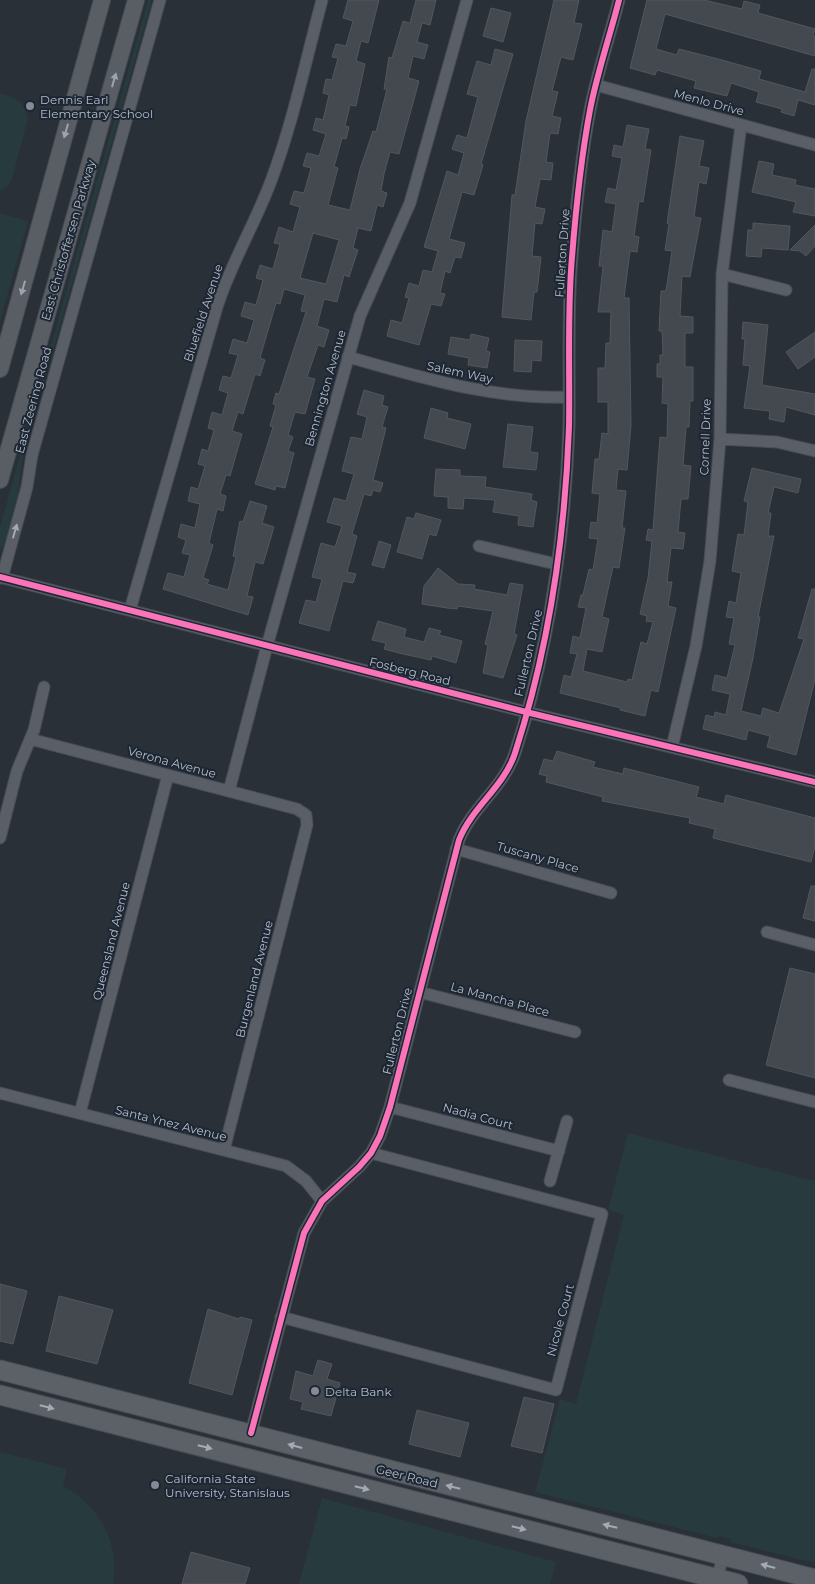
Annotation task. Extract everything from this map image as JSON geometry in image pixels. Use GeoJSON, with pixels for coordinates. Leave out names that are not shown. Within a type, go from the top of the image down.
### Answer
{"type":"FeatureCollection","features":[{"type":"Feature","properties":{"kind":"main road","name":"Geer Road"},"geometry":{"type":"LineString","coordinates":[[0,1370],[372,1467],[815,1578]]}},
{"type":"Feature","properties":{"kind":"main road","name":"Geer Road"},"geometry":{"type":"LineString","coordinates":[[0,1395],[716,1581],[738,1584]]}},
{"type":"Feature","properties":{"kind":"street"},"geometry":{"type":"LineString","coordinates":[[0,369],[102,0]]}},
{"type":"Feature","properties":{"kind":"street","name":"East Christoffersen Parkway"},"geometry":{"type":"LineString","coordinates":[[0,480],[136,0]]}},
{"type":"Feature","properties":{"kind":"street","name":"East Zeering Road"},"geometry":{"type":"LineString","coordinates":[[1,577],[29,481],[32,455],[160,0]]}},
{"type":"Feature","properties":{"kind":"street","name":"Bluefield Avenue"},"geometry":{"type":"LineString","coordinates":[[130,610],[217,307],[233,264],[263,201],[276,168],[322,0]]}},
{"type":"Feature","properties":{"kind":"street","name":"Bennington Avenue"},"geometry":{"type":"LineString","coordinates":[[229,791],[267,646],[360,316],[410,203],[467,0]]}},
{"type":"Feature","properties":{"kind":"street","name":"Fullerton Drive"},"geometry":{"type":"LineString","coordinates":[[251,1434],[304,1233],[322,1201],[359,1167],[371,1153],[380,1136],[390,1107],[456,849],[462,832],[474,811],[510,766],[526,712],[545,632],[556,564],[566,474],[569,397],[569,314],[573,242],[585,140],[596,85],[619,0]]}},
{"type":"Feature","properties":{"kind":"street","name":"Menlo Drive"},"geometry":{"type":"LineString","coordinates":[[596,85],[815,145]]}},
{"type":"Feature","properties":{"kind":"street","name":"Cornell Drive"},"geometry":{"type":"LineString","coordinates":[[672,747],[694,656],[704,602],[715,512],[720,438],[722,274],[741,125]]}},
{"type":"Feature","properties":{"kind":"street"},"geometry":{"type":"LineString","coordinates":[[722,274],[786,290]]}},
{"type":"Feature","properties":{"kind":"street","name":"Salem Way"},"geometry":{"type":"LineString","coordinates":[[348,357],[473,390],[518,395],[569,397]]}},
{"type":"Feature","properties":{"kind":"street"},"geometry":{"type":"LineString","coordinates":[[720,438],[777,442],[815,451]]}},
{"type":"Feature","properties":{"kind":"street"},"geometry":{"type":"LineString","coordinates":[[479,546],[556,564]]}},
{"type":"Feature","properties":{"kind":"street","name":"Fosberg Road"},"geometry":{"type":"LineString","coordinates":[[1,577],[526,712],[815,781]]}},
{"type":"Feature","properties":{"kind":"street"},"geometry":{"type":"LineString","coordinates":[[0,838],[17,771],[30,739],[44,687]]}},
{"type":"Feature","properties":{"kind":"street","name":"Verona Avenue"},"geometry":{"type":"LineString","coordinates":[[30,739],[297,809],[306,815]]}},
{"type":"Feature","properties":{"kind":"street","name":"Queensland Avenue"},"geometry":{"type":"LineString","coordinates":[[80,1113],[168,775]]}},
{"type":"Feature","properties":{"kind":"street","name":"Burgenland Avenue"},"geometry":{"type":"LineString","coordinates":[[224,1150],[308,825],[306,815]]}},
{"type":"Feature","properties":{"kind":"street","name":"Tuscany Place"},"geometry":{"type":"LineString","coordinates":[[456,849],[612,893]]}},
{"type":"Feature","properties":{"kind":"street"},"geometry":{"type":"LineString","coordinates":[[768,932],[815,945]]}},
{"type":"Feature","properties":{"kind":"street","name":"La Mancha Place"},"geometry":{"type":"LineString","coordinates":[[419,992],[575,1032]]}},
{"type":"Feature","properties":{"kind":"street"},"geometry":{"type":"LineString","coordinates":[[729,1080],[815,1102]]}},
{"type":"Feature","properties":{"kind":"street","name":"Santa Ynez Avenue"},"geometry":{"type":"LineString","coordinates":[[0,1093],[291,1168],[306,1181],[322,1201]]}},
{"type":"Feature","properties":{"kind":"street","name":"Nadia Court"},"geometry":{"type":"LineString","coordinates":[[390,1107],[558,1151]]}},
{"type":"Feature","properties":{"kind":"street"},"geometry":{"type":"LineString","coordinates":[[550,1180],[566,1121]]}},
{"type":"Feature","properties":{"kind":"street","name":"Nicole Court"},"geometry":{"type":"LineString","coordinates":[[281,1317],[556,1390],[602,1214],[371,1153]]}},
{"type":"Feature","properties":{"kind":"street"},"geometry":{"type":"LineString","coordinates":[[716,1581],[723,1555]]}},
{"type":"Feature","properties":{"kind":"green space"},"geometry":{"type":"Polygon","coordinates":[[[148,0],[152,0],[22,461],[14,520],[11,531],[0,550],[0,527],[148,0]]]}},
{"type":"Feature","properties":{"kind":"green space"},"geometry":{"type":"Polygon","coordinates":[[[0,93],[10,96],[22,104],[28,119],[12,179],[8,186],[0,191],[0,93]]]}},
{"type":"Feature","properties":{"kind":"green space"},"geometry":{"type":"Polygon","coordinates":[[[0,213],[28,221],[0,321],[0,213]]]}},
{"type":"Feature","properties":{"kind":"green space"},"geometry":{"type":"Polygon","coordinates":[[[628,1133],[815,1181],[815,1563],[731,1542],[731,1539],[719,1536],[717,1538],[535,1492],[560,1399],[576,1404],[624,1215],[608,1210],[628,1133]]]}},
{"type":"Feature","properties":{"kind":"green space"},"geometry":{"type":"Polygon","coordinates":[[[0,1452],[67,1469],[63,1486],[87,1504],[104,1527],[110,1540],[113,1554],[113,1584],[0,1584],[0,1452]]]}},
{"type":"Feature","properties":{"kind":"green space"},"geometry":{"type":"Polygon","coordinates":[[[322,1498],[556,1562],[550,1584],[299,1584],[322,1498]]]}},
{"type":"Feature","properties":{"kind":"building"},"geometry":{"type":"Polygon","coordinates":[[[348,0],[379,0],[368,43],[361,41],[356,61],[365,64],[356,106],[350,105],[345,126],[349,127],[346,139],[342,138],[334,167],[338,168],[328,205],[350,210],[360,169],[373,131],[376,132],[387,89],[384,89],[389,57],[392,58],[403,21],[410,23],[416,0],[436,0],[430,25],[422,23],[417,42],[428,45],[424,59],[413,56],[408,78],[419,81],[399,154],[390,152],[381,191],[387,193],[383,207],[377,205],[371,231],[358,228],[353,248],[358,250],[349,277],[344,275],[337,302],[324,299],[317,326],[329,330],[324,347],[318,345],[307,377],[315,379],[305,414],[295,412],[288,435],[293,437],[288,451],[294,453],[285,488],[276,486],[275,490],[255,484],[273,427],[270,426],[276,405],[273,404],[276,393],[279,394],[306,312],[301,311],[305,295],[284,289],[280,304],[276,303],[260,358],[265,360],[260,376],[255,374],[243,414],[238,412],[232,431],[242,434],[230,476],[226,475],[220,494],[226,496],[223,511],[217,509],[209,543],[213,545],[203,578],[209,580],[207,584],[228,590],[236,557],[233,556],[240,521],[243,522],[250,501],[267,506],[262,523],[274,527],[263,564],[255,562],[247,596],[253,597],[248,615],[163,589],[168,573],[184,577],[190,555],[182,553],[186,540],[178,537],[181,524],[195,528],[200,504],[188,501],[191,487],[198,489],[205,466],[198,464],[202,449],[208,451],[214,430],[208,428],[212,412],[222,415],[228,393],[219,390],[223,376],[231,378],[238,355],[229,353],[233,339],[247,343],[254,320],[241,316],[245,302],[256,305],[263,280],[256,278],[260,265],[273,269],[280,244],[274,243],[279,227],[293,232],[300,207],[290,204],[294,191],[304,193],[311,168],[303,166],[307,153],[319,156],[326,134],[313,130],[316,118],[323,120],[329,95],[323,93],[326,79],[332,80],[338,58],[332,57],[336,44],[346,46],[353,21],[343,18],[348,0]],[[313,233],[300,278],[326,284],[339,240],[313,233]]]}},
{"type":"Feature","properties":{"kind":"building"},"geometry":{"type":"Polygon","coordinates":[[[554,0],[579,0],[574,23],[582,24],[573,60],[561,57],[552,91],[558,92],[552,116],[561,118],[558,134],[550,133],[546,162],[553,163],[551,180],[540,179],[535,207],[545,209],[542,224],[535,223],[532,256],[541,257],[537,292],[534,292],[531,320],[502,317],[512,195],[515,195],[526,121],[554,0]]]}},
{"type":"Feature","properties":{"kind":"building"},"geometry":{"type":"Polygon","coordinates":[[[647,0],[704,0],[742,9],[744,1],[760,5],[758,13],[815,29],[813,36],[815,36],[815,56],[665,14],[656,49],[677,55],[679,49],[761,71],[759,79],[805,92],[812,69],[815,69],[815,105],[798,100],[794,116],[781,112],[782,109],[756,102],[759,92],[731,83],[727,96],[694,88],[696,81],[657,70],[655,75],[630,68],[647,0]]]}},
{"type":"Feature","properties":{"kind":"building"},"geometry":{"type":"Polygon","coordinates":[[[491,8],[511,13],[503,42],[483,36],[491,8]]]}},
{"type":"Feature","properties":{"kind":"building"},"geometry":{"type":"Polygon","coordinates":[[[495,49],[513,54],[481,164],[483,165],[474,195],[462,192],[449,239],[465,243],[461,258],[455,257],[450,273],[445,271],[440,293],[445,294],[441,306],[431,304],[419,345],[387,336],[391,320],[402,323],[409,298],[405,297],[409,283],[419,286],[423,270],[432,272],[438,251],[424,247],[447,171],[458,175],[464,153],[452,149],[457,135],[467,138],[478,97],[467,94],[477,61],[491,65],[495,49]]]}},
{"type":"Feature","properties":{"kind":"building"},"geometry":{"type":"Polygon","coordinates":[[[627,125],[649,129],[645,149],[651,150],[643,202],[639,201],[634,236],[639,237],[637,252],[630,251],[624,298],[629,298],[631,425],[627,470],[618,469],[616,490],[626,491],[622,528],[625,528],[619,568],[613,567],[602,617],[609,619],[602,652],[587,649],[583,671],[627,682],[628,679],[632,680],[641,642],[647,644],[653,622],[646,621],[647,616],[640,614],[648,578],[652,541],[646,540],[648,529],[653,530],[660,437],[667,438],[668,404],[662,403],[663,377],[657,377],[657,364],[660,364],[660,355],[663,355],[662,331],[659,331],[661,291],[666,291],[672,251],[665,250],[669,224],[667,223],[680,136],[704,141],[699,166],[709,168],[706,184],[699,182],[694,217],[701,218],[690,277],[682,276],[680,316],[693,317],[693,333],[685,333],[685,367],[693,367],[693,401],[690,401],[689,427],[686,427],[683,465],[691,466],[688,499],[681,499],[678,532],[685,533],[683,549],[671,548],[667,582],[672,582],[668,606],[676,608],[658,692],[651,690],[645,716],[560,693],[564,675],[571,677],[577,654],[570,653],[573,636],[580,638],[586,608],[578,607],[589,569],[593,570],[598,539],[589,538],[591,522],[597,523],[600,494],[592,493],[595,459],[599,459],[602,433],[608,434],[608,402],[598,402],[598,368],[605,368],[606,343],[610,343],[611,312],[598,312],[603,266],[599,266],[603,230],[612,232],[616,204],[605,202],[608,188],[616,190],[622,158],[612,156],[614,145],[623,147],[627,125]]]}},
{"type":"Feature","properties":{"kind":"building"},"geometry":{"type":"Polygon","coordinates":[[[759,161],[774,164],[772,175],[796,180],[795,185],[815,189],[815,216],[793,212],[796,202],[752,192],[759,161]]]}},
{"type":"Feature","properties":{"kind":"building"},"geometry":{"type":"Polygon","coordinates":[[[753,223],[790,226],[788,250],[762,248],[761,257],[746,256],[748,230],[753,230],[753,223]]]}},
{"type":"Feature","properties":{"kind":"building"},"geometry":{"type":"Polygon","coordinates":[[[815,225],[815,246],[806,256],[800,251],[790,250],[815,225]]]}},
{"type":"Feature","properties":{"kind":"building"},"geometry":{"type":"Polygon","coordinates":[[[743,322],[768,325],[762,385],[815,394],[815,415],[786,407],[784,422],[769,419],[770,411],[744,408],[750,366],[743,365],[745,339],[742,339],[743,322]]]}},
{"type":"Feature","properties":{"kind":"building"},"geometry":{"type":"Polygon","coordinates":[[[815,332],[815,357],[798,369],[786,352],[815,332]]]}},
{"type":"Feature","properties":{"kind":"building"},"geometry":{"type":"Polygon","coordinates":[[[471,334],[489,338],[486,351],[490,352],[487,368],[468,365],[469,358],[448,354],[451,337],[470,340],[471,334]]]}},
{"type":"Feature","properties":{"kind":"building"},"geometry":{"type":"Polygon","coordinates":[[[515,340],[542,341],[541,361],[532,360],[531,372],[514,371],[515,340]]]}},
{"type":"Feature","properties":{"kind":"building"},"geometry":{"type":"Polygon","coordinates":[[[364,390],[384,396],[382,405],[388,407],[382,427],[386,428],[373,480],[383,483],[380,492],[373,490],[371,496],[364,494],[352,534],[357,536],[347,572],[356,574],[353,583],[343,581],[329,631],[299,623],[306,600],[316,602],[322,579],[312,577],[321,543],[335,547],[342,526],[327,522],[334,498],[346,501],[354,474],[342,471],[351,437],[362,439],[367,417],[357,414],[364,390]]]}},
{"type":"Feature","properties":{"kind":"building"},"geometry":{"type":"Polygon","coordinates":[[[431,408],[448,413],[447,418],[471,424],[465,449],[424,438],[431,408]]]}},
{"type":"Feature","properties":{"kind":"building"},"geometry":{"type":"Polygon","coordinates":[[[508,424],[533,427],[530,452],[538,453],[536,470],[503,467],[508,424]]]}},
{"type":"Feature","properties":{"kind":"building"},"geometry":{"type":"Polygon","coordinates":[[[752,468],[801,479],[798,493],[774,487],[768,513],[771,513],[768,536],[774,536],[758,617],[760,617],[753,658],[741,711],[761,716],[763,708],[779,713],[804,639],[798,638],[812,589],[815,589],[815,679],[796,755],[767,747],[770,736],[748,730],[746,740],[703,729],[706,715],[714,717],[715,712],[726,715],[730,694],[712,690],[715,675],[727,678],[735,645],[729,644],[734,618],[726,617],[729,601],[736,603],[741,573],[732,571],[738,534],[744,535],[748,502],[744,501],[752,468]]]}},
{"type":"Feature","properties":{"kind":"building"},"geometry":{"type":"Polygon","coordinates":[[[436,469],[460,470],[460,476],[486,477],[485,487],[532,494],[531,500],[537,502],[533,527],[518,525],[519,516],[493,512],[495,500],[464,498],[463,509],[448,508],[448,497],[434,496],[436,469]]]}},
{"type":"Feature","properties":{"kind":"building"},"geometry":{"type":"Polygon","coordinates":[[[416,513],[441,520],[436,536],[429,534],[422,559],[397,552],[407,517],[414,519],[416,513]]]}},
{"type":"Feature","properties":{"kind":"building"},"geometry":{"type":"Polygon","coordinates":[[[379,541],[391,545],[384,568],[372,565],[379,541]]]}},
{"type":"Feature","properties":{"kind":"building"},"geometry":{"type":"Polygon","coordinates":[[[438,568],[458,584],[475,585],[474,589],[507,595],[510,583],[523,585],[514,634],[517,635],[503,678],[483,673],[488,645],[485,644],[493,611],[458,606],[457,609],[422,604],[424,586],[438,568]]]}},
{"type":"Feature","properties":{"kind":"building"},"geometry":{"type":"Polygon","coordinates":[[[378,621],[406,629],[404,637],[424,642],[429,628],[441,631],[439,635],[462,641],[456,663],[432,656],[431,660],[384,649],[386,643],[372,640],[378,621]]]}},
{"type":"Feature","properties":{"kind":"building"},"geometry":{"type":"Polygon","coordinates":[[[557,751],[595,762],[593,767],[623,774],[624,768],[699,787],[696,797],[724,804],[726,795],[815,818],[815,846],[811,862],[713,838],[715,829],[689,823],[690,818],[602,801],[603,797],[546,782],[547,776],[539,774],[544,759],[553,761],[557,751]]]}},
{"type":"Feature","properties":{"kind":"building"},"geometry":{"type":"Polygon","coordinates":[[[811,886],[815,886],[815,921],[803,918],[811,886]]]}},
{"type":"Feature","properties":{"kind":"building"},"geometry":{"type":"Polygon","coordinates":[[[790,968],[815,974],[815,1078],[766,1065],[790,968]]]}},
{"type":"Feature","properties":{"kind":"building"},"geometry":{"type":"Polygon","coordinates":[[[0,1284],[27,1291],[13,1344],[0,1341],[0,1284]]]}},
{"type":"Feature","properties":{"kind":"building"},"geometry":{"type":"Polygon","coordinates":[[[59,1296],[113,1310],[97,1364],[46,1351],[59,1296]]]}},
{"type":"Feature","properties":{"kind":"building"},"geometry":{"type":"Polygon","coordinates":[[[208,1309],[239,1319],[240,1317],[252,1320],[232,1395],[189,1383],[208,1309]]]}},
{"type":"Feature","properties":{"kind":"building","name":"Delta Bank"},"geometry":{"type":"Polygon","coordinates":[[[318,1360],[332,1364],[327,1379],[340,1383],[331,1416],[301,1409],[303,1402],[290,1399],[296,1371],[313,1376],[318,1360]]]}},
{"type":"Feature","properties":{"kind":"building"},"geometry":{"type":"Polygon","coordinates":[[[524,1397],[554,1404],[542,1453],[511,1446],[524,1397]]]}},
{"type":"Feature","properties":{"kind":"building"},"geometry":{"type":"Polygon","coordinates":[[[417,1410],[469,1423],[460,1457],[409,1444],[417,1410]]]}},
{"type":"Feature","properties":{"kind":"building"},"geometry":{"type":"Polygon","coordinates":[[[191,1552],[250,1568],[245,1584],[182,1584],[191,1552]]]}},
{"type":"Feature","properties":{"kind":"cycle path"},"geometry":{"type":"LineString","coordinates":[[251,1433],[304,1233],[322,1201],[359,1167],[371,1153],[380,1136],[390,1107],[459,840],[472,817],[496,787],[510,765],[527,713],[546,632],[564,509],[569,427],[570,278],[581,164],[593,96],[619,0]]}},
{"type":"Feature","properties":{"kind":"cycle path"},"geometry":{"type":"LineString","coordinates":[[0,577],[526,712],[815,782]]}},
{"type":"Feature","properties":{"kind":"place","name":"Dennis Earl Elementary School"},"geometry":{"type":"Point","coordinates":[30,106]}},
{"type":"Feature","properties":{"kind":"place","name":"Delta Bank"},"geometry":{"type":"Point","coordinates":[315,1391]}},
{"type":"Feature","properties":{"kind":"place","name":"California State University, Stanislaus"},"geometry":{"type":"Point","coordinates":[155,1485]}}]}
